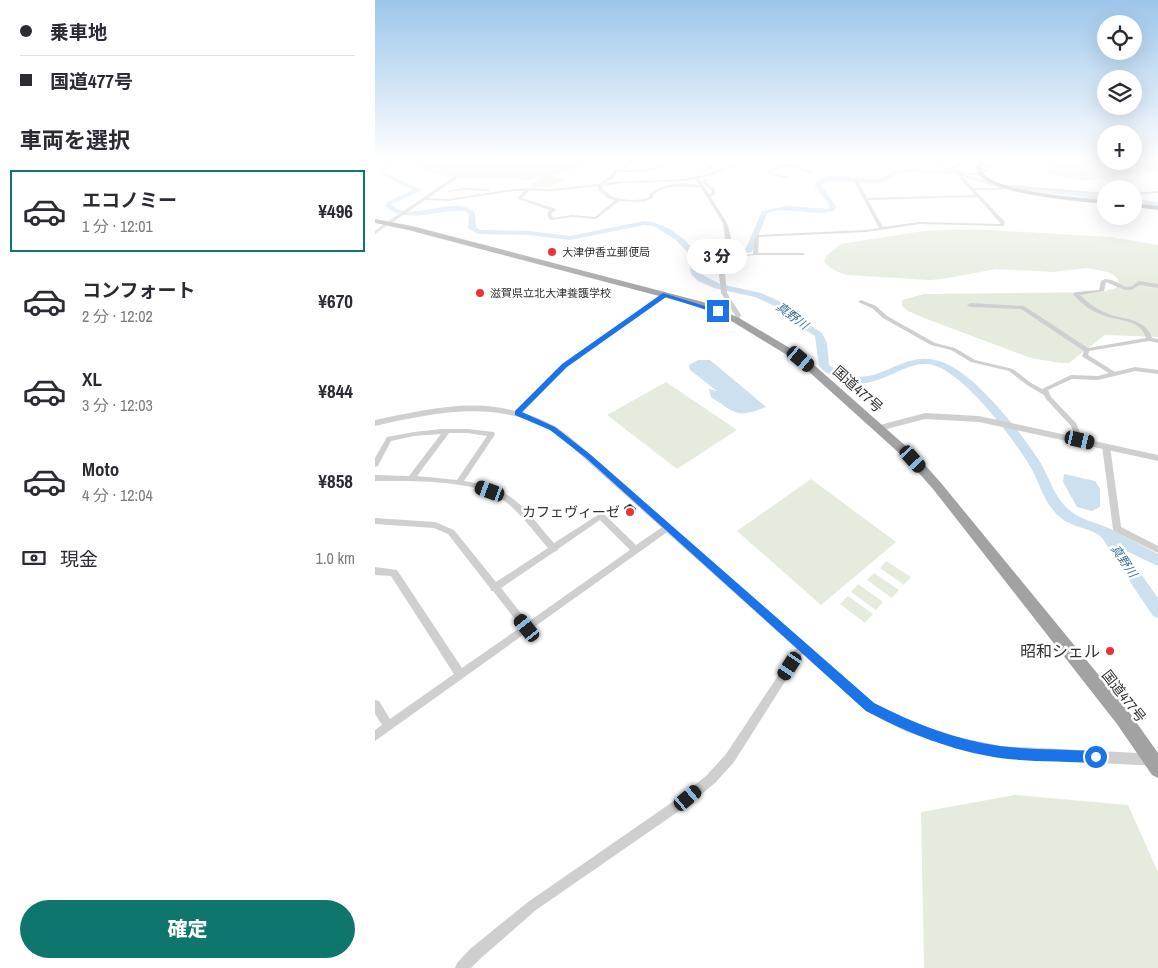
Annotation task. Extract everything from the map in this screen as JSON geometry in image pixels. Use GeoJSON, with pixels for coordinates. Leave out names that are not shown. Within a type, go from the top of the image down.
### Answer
{"type":"FeatureCollection","features":[{"type":"Feature","properties":{"kind":"highway","name":"国道477号"},"geometry":{"type":"LineString","coordinates":[[375,221],[700,304],[737,320],[801,359],[913,459],[937,486],[1123,718],[1156,763]]}},
{"type":"Feature","properties":{"kind":"main road"},"geometry":{"type":"LineString","coordinates":[[1143,206],[1158,208]]}},
{"type":"Feature","properties":{"kind":"street"},"geometry":{"type":"LineString","coordinates":[[375,233],[414,206]]}},
{"type":"Feature","properties":{"kind":"street"},"geometry":{"type":"LineString","coordinates":[[544,206],[565,216]]}},
{"type":"Feature","properties":{"kind":"street"},"geometry":{"type":"LineString","coordinates":[[553,209],[549,214],[551,219],[565,216],[596,218],[610,206]]}},
{"type":"Feature","properties":{"kind":"street"},"geometry":{"type":"LineString","coordinates":[[716,206],[723,217],[727,230],[722,274],[724,293],[738,315],[737,320]]}},
{"type":"Feature","properties":{"kind":"street"},"geometry":{"type":"LineString","coordinates":[[870,206],[882,229]]}},
{"type":"Feature","properties":{"kind":"street"},"geometry":{"type":"LineString","coordinates":[[755,254],[757,236],[882,229],[920,222],[1002,225],[1003,223],[987,206]]}},
{"type":"Feature","properties":{"kind":"street"},"geometry":{"type":"LineString","coordinates":[[723,258],[755,254],[803,254]]}},
{"type":"Feature","properties":{"kind":"street"},"geometry":{"type":"LineString","coordinates":[[1149,339],[1147,332],[1137,324],[1105,314],[1079,298],[1076,294],[1102,290],[1103,281],[1105,280],[1128,290],[1133,289],[1139,284],[1158,286]]}},
{"type":"Feature","properties":{"kind":"street"},"geometry":{"type":"LineString","coordinates":[[517,413],[565,365],[665,295]]}},
{"type":"Feature","properties":{"kind":"street"},"geometry":{"type":"LineString","coordinates":[[861,302],[874,307],[885,317],[933,344],[953,349],[973,361],[1011,370],[1045,394],[1074,424],[1080,440]]}},
{"type":"Feature","properties":{"kind":"street"},"geometry":{"type":"LineString","coordinates":[[970,305],[1022,307],[1087,350],[1149,339],[1158,341]]}},
{"type":"Feature","properties":{"kind":"street"},"geometry":{"type":"LineString","coordinates":[[1087,350],[1085,356],[1114,374]]}},
{"type":"Feature","properties":{"kind":"street"},"geometry":{"type":"LineString","coordinates":[[1045,394],[1045,389],[1071,376],[1098,378],[1141,369],[1158,372]]}},
{"type":"Feature","properties":{"kind":"street"},"geometry":{"type":"LineString","coordinates":[[375,423],[447,409],[472,408],[517,413],[552,428],[588,456],[870,707],[907,726],[958,743],[1000,752],[1156,763]]}},
{"type":"Feature","properties":{"kind":"street"},"geometry":{"type":"LineString","coordinates":[[879,428],[914,417],[936,416],[979,419],[994,424],[1014,426],[1158,458]]}},
{"type":"Feature","properties":{"kind":"street"},"geometry":{"type":"LineString","coordinates":[[375,464],[389,439],[404,435],[473,430],[492,434],[459,483]]}},
{"type":"Feature","properties":{"kind":"street"},"geometry":{"type":"LineString","coordinates":[[411,479],[447,431]]}},
{"type":"Feature","properties":{"kind":"street"},"geometry":{"type":"LineString","coordinates":[[1106,446],[1117,529],[1158,550]]}},
{"type":"Feature","properties":{"kind":"street"},"geometry":{"type":"LineString","coordinates":[[375,478],[459,483],[480,487],[499,494],[511,503],[553,549]]}},
{"type":"Feature","properties":{"kind":"street"},"geometry":{"type":"LineString","coordinates":[[494,588],[601,516],[637,550]]}},
{"type":"Feature","properties":{"kind":"street"},"geometry":{"type":"LineString","coordinates":[[375,521],[435,525],[451,532],[527,628]]}},
{"type":"Feature","properties":{"kind":"street"},"geometry":{"type":"LineString","coordinates":[[375,736],[667,528]]}},
{"type":"Feature","properties":{"kind":"street"},"geometry":{"type":"LineString","coordinates":[[375,571],[395,572],[461,674]]}},
{"type":"Feature","properties":{"kind":"street"},"geometry":{"type":"LineString","coordinates":[[461,968],[532,906],[688,798],[711,779],[730,758],[802,647]]}},
{"type":"Feature","properties":{"kind":"street"},"geometry":{"type":"LineString","coordinates":[[375,705],[389,726]]}},
{"type":"Feature","properties":{"kind":"shaded area"},"geometry":{"type":"Polygon","coordinates":[[[972,229],[1111,237],[1158,245],[1158,337],[1105,335],[1069,363],[1060,363],[1031,358],[924,318],[908,311],[902,306],[902,300],[924,294],[1101,292],[1116,288],[1119,281],[1108,272],[1086,268],[1053,272],[996,269],[929,280],[848,275],[832,269],[824,261],[827,255],[841,244],[923,231],[972,229]]]}},
{"type":"Feature","properties":{"kind":"shaded area"},"geometry":{"type":"Polygon","coordinates":[[[666,382],[737,430],[677,469],[607,415],[666,382]]]}},
{"type":"Feature","properties":{"kind":"shaded area"},"geometry":{"type":"Polygon","coordinates":[[[811,479],[896,542],[821,605],[737,531],[811,479]]]}},
{"type":"Feature","properties":{"kind":"shaded area"},"geometry":{"type":"Polygon","coordinates":[[[886,561],[911,577],[904,585],[880,568],[886,561]]]}},
{"type":"Feature","properties":{"kind":"shaded area"},"geometry":{"type":"Polygon","coordinates":[[[874,573],[899,590],[892,598],[867,580],[874,573]]]}},
{"type":"Feature","properties":{"kind":"shaded area"},"geometry":{"type":"Polygon","coordinates":[[[858,584],[883,602],[876,610],[851,592],[858,584]]]}},
{"type":"Feature","properties":{"kind":"shaded area"},"geometry":{"type":"Polygon","coordinates":[[[848,596],[873,614],[865,623],[840,604],[848,596]]]}},
{"type":"Feature","properties":{"kind":"shaded area"},"geometry":{"type":"Polygon","coordinates":[[[1015,795],[1128,805],[1158,872],[1158,968],[924,968],[921,812],[1015,795]]]}},
{"type":"Feature","properties":{"kind":"water"},"geometry":{"type":"Polygon","coordinates":[[[698,360],[710,360],[766,407],[742,413],[731,410],[711,397],[709,389],[717,391],[690,370],[689,365],[698,360]]]}},
{"type":"Feature","properties":{"kind":"water"},"geometry":{"type":"Polygon","coordinates":[[[1064,474],[1095,481],[1100,489],[1100,507],[1092,511],[1077,507],[1063,482],[1064,474]]]}},
{"type":"Feature","properties":{"kind":"building"},"geometry":{"type":"Polygon","coordinates":[[[630,504],[636,509],[630,513],[624,508],[630,504]]]}},
{"type":"Feature","properties":{"kind":"waterway","name":"真野川"},"geometry":{"type":"LineString","coordinates":[[388,206],[396,211],[405,213],[458,208],[467,209],[472,213],[472,228],[478,232],[529,233],[570,238],[644,223],[656,224],[679,238],[690,250]]}},
{"type":"Feature","properties":{"kind":"waterway"},"geometry":{"type":"LineString","coordinates":[[690,250],[733,253],[749,250],[764,212],[778,208],[827,211],[832,210],[833,206]]}},
{"type":"Feature","properties":{"kind":"waterway","name":"真野川"},"geometry":{"type":"LineString","coordinates":[[690,250],[695,274],[701,279],[717,286],[758,295],[778,304],[788,315],[819,335],[822,343],[824,366],[844,378],[858,381],[870,380],[914,362],[926,361],[939,364],[954,372],[986,402],[1008,428],[1034,463],[1053,500],[1064,514],[1158,560]]}},
{"type":"Feature","properties":{"kind":"waterway","name":"真野川"},"geometry":{"type":"LineString","coordinates":[[1107,535],[1158,611]]}},
{"type":"Feature","properties":{"kind":"place","name":"大津伊香立郵便局"},"geometry":{"type":"Point","coordinates":[552,252]}},
{"type":"Feature","properties":{"kind":"place","name":"滋賀県立北大津養護学校"},"geometry":{"type":"Point","coordinates":[480,293]}},
{"type":"Feature","properties":{"kind":"place","name":"カフェヴィーゼ"},"geometry":{"type":"Point","coordinates":[630,512]}},
{"type":"Feature","properties":{"kind":"place","name":"昭和シェル"},"geometry":{"type":"Point","coordinates":[1110,651]}},
{"type":"Feature","properties":{"kind":"route"},"geometry":{"type":"LineString","coordinates":[[718,311],[665,295],[578,354],[556,372],[517,413],[552,428],[588,456],[870,707],[907,726],[958,743],[1000,752],[1096,757]]}}]}
